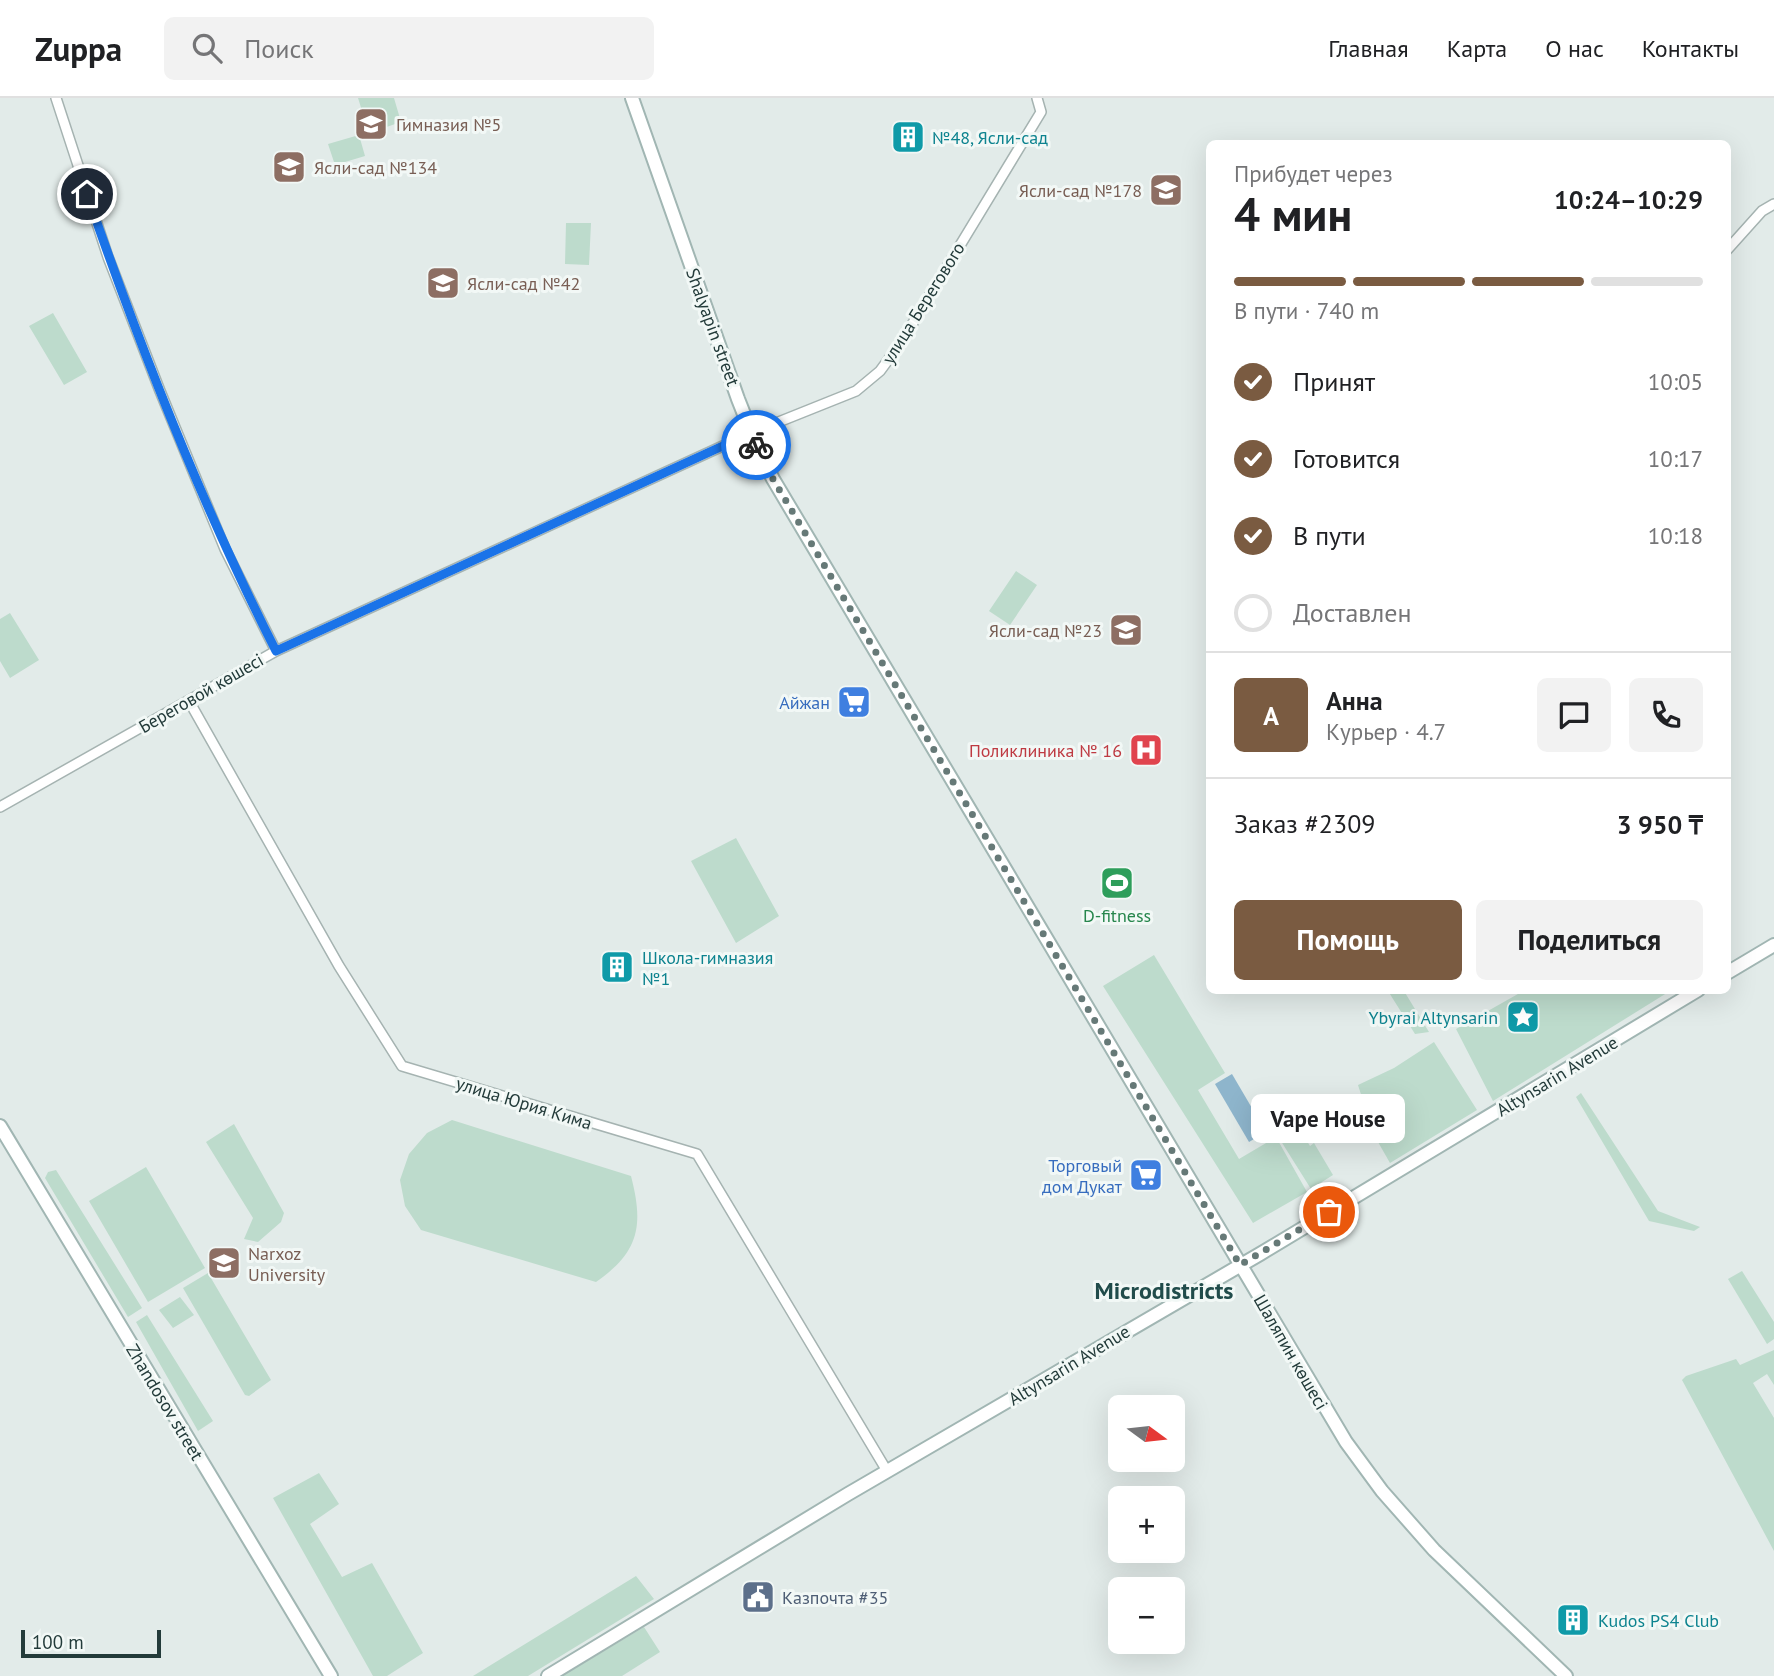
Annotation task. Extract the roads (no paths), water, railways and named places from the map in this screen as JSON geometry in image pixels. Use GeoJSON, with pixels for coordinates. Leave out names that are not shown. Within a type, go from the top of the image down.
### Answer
{"type":"FeatureCollection","features":[{"type":"Feature","properties":{"kind":"main road","name":"Shalyapin street"},"geometry":{"type":"LineString","coordinates":[[632,98],[751,433],[773,479],[1240,1265]]}},
{"type":"Feature","properties":{"kind":"main road"},"geometry":{"type":"LineString","coordinates":[[1731,971],[1774,945]]}},
{"type":"Feature","properties":{"kind":"main road","name":"Altynsarin Avenue"},"geometry":{"type":"LineString","coordinates":[[548,1676],[887,1471],[1240,1265],[1691,994]]}},
{"type":"Feature","properties":{"kind":"main road","name":"Zhandosov street"},"geometry":{"type":"LineString","coordinates":[[0,1126],[4,1142],[331,1676]]}},
{"type":"Feature","properties":{"kind":"main road","name":"Шаляпин көшесі"},"geometry":{"type":"LineString","coordinates":[[1240,1265],[1318,1399],[1382,1491],[1456,1572],[1566,1676]]}},
{"type":"Feature","properties":{"kind":"street"},"geometry":{"type":"LineString","coordinates":[[55,98],[108,257],[160,391],[225,549],[276,651]]}},
{"type":"Feature","properties":{"kind":"street","name":"улица Берегового"},"geometry":{"type":"LineString","coordinates":[[751,433],[856,391],[880,371],[902,341],[1041,112],[1037,98]]}},
{"type":"Feature","properties":{"kind":"street"},"geometry":{"type":"LineString","coordinates":[[1731,246],[1762,211],[1774,204]]}},
{"type":"Feature","properties":{"kind":"street","name":"Береговой көшесі"},"geometry":{"type":"LineString","coordinates":[[0,807],[276,651],[751,433]]}},
{"type":"Feature","properties":{"kind":"street","name":"улица Юрия Кима"},"geometry":{"type":"LineString","coordinates":[[189,701],[339,966],[402,1066],[697,1154],[887,1471]]}},
{"type":"Feature","properties":{"kind":"water"},"geometry":{"type":"Polygon","coordinates":[[[1232,1074],[1266,1132],[1249,1142],[1215,1084],[1232,1074]]]}},
{"type":"Feature","properties":{"kind":"place","name":"Гимназия №5"},"geometry":{"type":"Point","coordinates":[371,124]}},
{"type":"Feature","properties":{"kind":"place","name":"№48, Ясли-сад"},"geometry":{"type":"Point","coordinates":[908,137]}},
{"type":"Feature","properties":{"kind":"place","name":"Ясли-сад №134"},"geometry":{"type":"Point","coordinates":[289,167]}},
{"type":"Feature","properties":{"kind":"place","name":"Ясли-сад №178"},"geometry":{"type":"Point","coordinates":[1166,190]}},
{"type":"Feature","properties":{"kind":"place","name":"Ясли-сад №42"},"geometry":{"type":"Point","coordinates":[443,283]}},
{"type":"Feature","properties":{"kind":"place","name":"Ясли-сад №23"},"geometry":{"type":"Point","coordinates":[1126,630]}},
{"type":"Feature","properties":{"kind":"place","name":"Айжан"},"geometry":{"type":"Point","coordinates":[854,702]}},
{"type":"Feature","properties":{"kind":"place","name":"Поликлиника № 16"},"geometry":{"type":"Point","coordinates":[1146,750]}},
{"type":"Feature","properties":{"kind":"place","name":"D-fitness"},"geometry":{"type":"Point","coordinates":[1117,883]}},
{"type":"Feature","properties":{"kind":"place","name":"Школа-гимназия №1"},"geometry":{"type":"Point","coordinates":[617,967]}},
{"type":"Feature","properties":{"kind":"place","name":"Ybyrai Altynsarin"},"geometry":{"type":"Point","coordinates":[1523,1017]}},
{"type":"Feature","properties":{"kind":"place","name":"Торговый дом Дукат"},"geometry":{"type":"Point","coordinates":[1146,1175]}},
{"type":"Feature","properties":{"kind":"place","name":"Vape House"},"geometry":{"type":"Point","coordinates":[1329,1212]}},
{"type":"Feature","properties":{"kind":"place","name":"Narxoz University"},"geometry":{"type":"Point","coordinates":[224,1263]}},
{"type":"Feature","properties":{"kind":"place","name":"Казпочта #35"},"geometry":{"type":"Point","coordinates":[758,1597]}},
{"type":"Feature","properties":{"kind":"place","name":"Kudos PS4 Club"},"geometry":{"type":"Point","coordinates":[1573,1620]}},
{"type":"Feature","properties":{"kind":"district","name":"Microdistricts"},"geometry":{"type":"Point","coordinates":[1164,1290]}}]}
